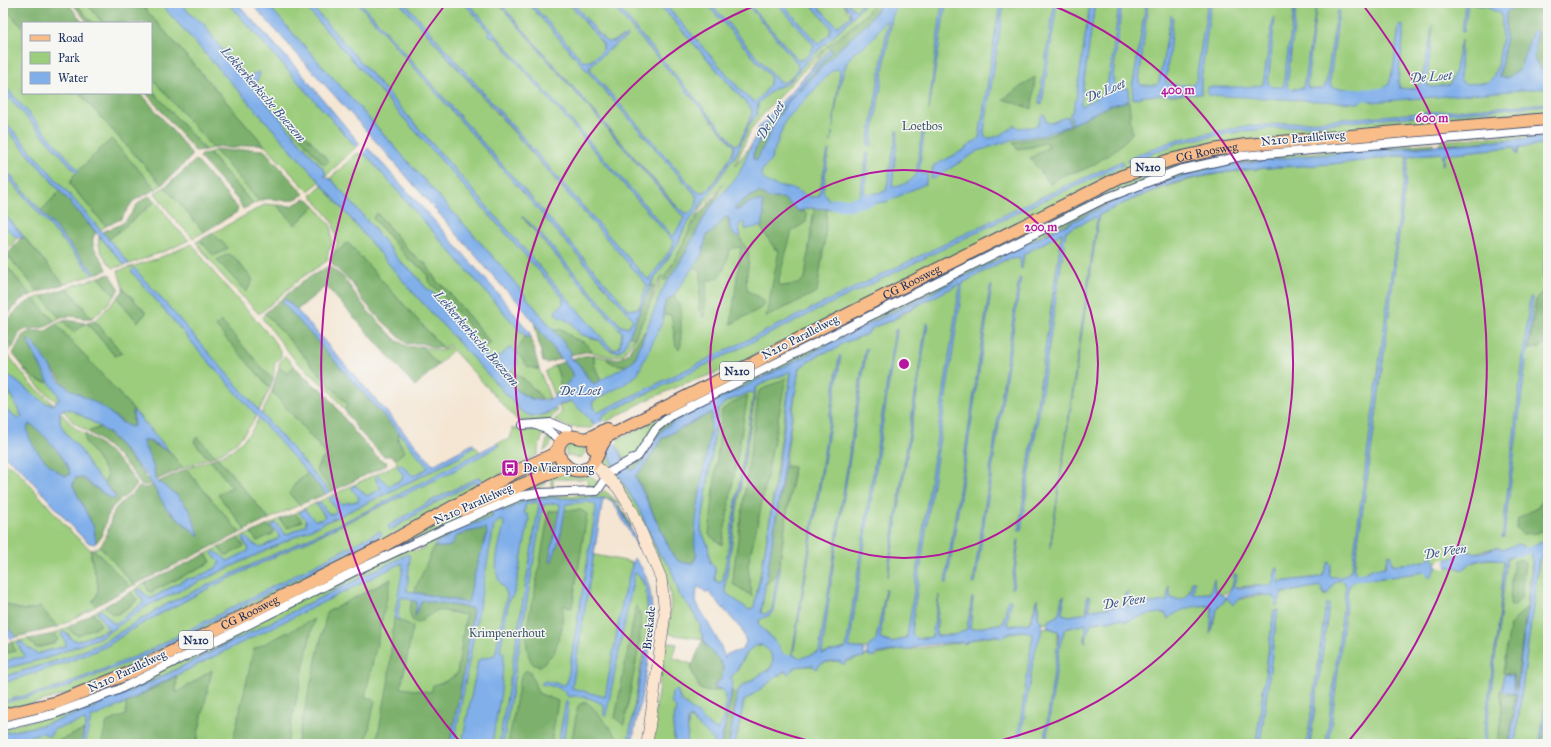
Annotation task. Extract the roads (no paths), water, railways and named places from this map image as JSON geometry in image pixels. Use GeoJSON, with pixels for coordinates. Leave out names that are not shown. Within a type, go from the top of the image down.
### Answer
{"type":"FeatureCollection","features":[{"type":"Feature","properties":{"kind":"main road","name":"CG Roosweg"},"geometry":{"type":"LineString","coordinates":[[599,441],[749,359],[786,345],[1078,197],[1120,177],[1158,163],[1213,150],[1253,144],[1548,119]]}},
{"type":"Feature","properties":{"kind":"main road"},"geometry":{"type":"LineString","coordinates":[[568,430],[599,441]]}},
{"type":"Feature","properties":{"kind":"main road","name":"N210"},"geometry":{"type":"LineString","coordinates":[[557,444],[568,430]]}},
{"type":"Feature","properties":{"kind":"main road","name":"N210"},"geometry":{"type":"LineString","coordinates":[[557,444],[570,435],[599,441]]}},
{"type":"Feature","properties":{"kind":"main road","name":"N210"},"geometry":{"type":"LineString","coordinates":[[566,466],[580,465],[587,462],[599,441]]}},
{"type":"Feature","properties":{"kind":"main road","name":"N210"},"geometry":{"type":"LineString","coordinates":[[566,466],[583,470],[599,441]]}},
{"type":"Feature","properties":{"kind":"main road","name":"Breekade"},"geometry":{"type":"LineString","coordinates":[[599,441],[609,476],[632,510],[659,570],[664,589],[665,614],[647,744]]}},
{"type":"Feature","properties":{"kind":"main road","name":"CG Roosweg"},"geometry":{"type":"LineString","coordinates":[[490,498],[557,444]]}},
{"type":"Feature","properties":{"kind":"main road"},"geometry":{"type":"LineString","coordinates":[[557,444],[566,466]]}},
{"type":"Feature","properties":{"kind":"main road","name":"CG Roosweg"},"geometry":{"type":"LineString","coordinates":[[3,715],[58,702],[102,686],[383,546],[403,539],[453,514],[566,466]]}},
{"type":"Feature","properties":{"kind":"main road","name":"Breekade"},"geometry":{"type":"LineString","coordinates":[[583,470],[609,476]]}},
{"type":"Feature","properties":{"kind":"street","name":"N210 Parallelweg"},"geometry":{"type":"LineString","coordinates":[[3,726],[49,716],[107,695],[353,572],[490,498],[520,496],[530,493],[597,491],[609,476],[642,452],[656,428],[672,415],[1097,202],[1162,175],[1226,159],[1256,154],[1548,130]]}},
{"type":"Feature","properties":{"kind":"street"},"geometry":{"type":"LineString","coordinates":[[523,425],[550,423],[568,430]]}},
{"type":"Feature","properties":{"kind":"street"},"geometry":{"type":"LineString","coordinates":[[536,425],[552,432],[557,444]]}},
{"type":"Feature","properties":{"kind":"water"},"geometry":{"type":"Polygon","coordinates":[[[160,3],[181,3],[191,15],[203,23],[219,46],[246,77],[248,78],[255,73],[260,72],[253,87],[325,171],[325,177],[332,180],[403,265],[412,271],[426,288],[433,293],[443,308],[492,362],[511,347],[517,354],[517,365],[511,371],[497,370],[507,382],[520,393],[535,400],[542,401],[550,399],[559,392],[573,377],[571,371],[519,303],[502,286],[380,146],[251,3],[266,3],[502,267],[571,352],[569,355],[571,359],[578,363],[594,384],[631,363],[636,356],[662,290],[684,256],[708,210],[739,174],[759,127],[830,49],[833,50],[766,126],[753,154],[753,159],[757,160],[775,122],[787,103],[838,50],[865,26],[882,3],[898,3],[892,17],[871,147],[868,145],[888,22],[887,20],[872,39],[853,54],[848,60],[838,95],[831,142],[840,71],[838,69],[832,71],[785,121],[771,160],[761,172],[762,177],[769,183],[797,190],[811,197],[819,196],[829,150],[823,191],[829,200],[848,199],[852,202],[849,206],[831,209],[811,208],[798,211],[783,198],[768,198],[759,192],[742,201],[735,208],[736,210],[750,202],[762,201],[764,215],[762,226],[745,229],[745,224],[741,222],[739,227],[741,236],[735,236],[730,229],[729,218],[725,217],[711,233],[707,234],[702,254],[674,295],[666,301],[663,310],[663,321],[637,375],[623,385],[592,402],[597,413],[1035,200],[1122,161],[1123,165],[1035,204],[603,415],[601,419],[614,440],[627,468],[632,470],[642,463],[657,437],[663,430],[679,419],[1001,258],[1003,255],[1147,186],[1212,168],[1293,157],[1548,137],[1548,145],[1519,147],[1517,155],[1515,148],[1512,147],[1445,154],[1443,165],[1443,155],[1440,153],[1409,156],[1375,423],[1354,570],[1358,579],[1351,583],[1348,589],[1329,744],[1326,744],[1346,584],[1341,580],[1335,582],[1326,596],[1320,586],[1282,593],[1278,605],[1276,606],[1275,598],[1270,596],[1247,596],[1241,598],[1233,605],[1226,597],[1233,586],[1234,575],[1237,575],[1235,587],[1240,588],[1271,585],[1273,583],[1276,569],[1278,568],[1279,582],[1321,577],[1328,562],[1331,565],[1329,576],[1336,577],[1345,575],[1352,568],[1407,156],[1394,156],[1346,163],[1247,170],[1198,177],[1160,188],[1099,215],[1050,549],[1097,219],[1095,217],[1066,231],[1021,531],[1019,530],[1062,233],[1024,254],[1022,269],[1020,258],[1005,260],[963,283],[915,604],[912,634],[917,639],[932,637],[939,595],[936,635],[944,636],[956,635],[967,629],[972,598],[970,629],[1003,623],[1008,600],[1011,600],[1007,624],[1010,626],[1029,623],[1031,621],[1038,598],[1038,618],[1041,621],[1042,629],[1035,652],[1020,744],[1017,744],[1033,635],[1030,633],[1022,631],[1009,634],[1002,638],[994,635],[977,638],[964,644],[962,642],[932,644],[916,647],[906,651],[903,649],[876,654],[874,657],[867,655],[867,648],[876,640],[886,589],[880,639],[892,643],[907,637],[960,284],[902,313],[893,320],[874,327],[865,335],[843,343],[836,349],[820,354],[799,368],[761,613],[764,614],[770,612],[772,608],[778,568],[780,570],[773,611],[770,615],[759,620],[759,625],[778,645],[787,661],[789,661],[793,649],[839,356],[841,356],[793,655],[801,658],[819,652],[865,349],[867,348],[833,568],[822,654],[846,648],[895,330],[897,329],[849,647],[864,649],[864,657],[847,660],[844,665],[839,661],[829,661],[820,664],[816,669],[812,665],[795,667],[788,674],[786,671],[783,672],[744,701],[735,744],[729,744],[738,691],[741,687],[771,668],[773,661],[771,655],[762,645],[756,646],[748,652],[731,677],[732,688],[721,744],[715,744],[714,741],[690,717],[688,719],[687,744],[675,744],[673,727],[676,708],[671,702],[672,692],[675,690],[678,691],[682,702],[717,730],[722,722],[726,705],[723,690],[714,687],[722,678],[723,668],[721,662],[707,647],[700,630],[700,625],[690,607],[680,596],[670,566],[659,554],[640,511],[617,473],[592,421],[571,401],[541,415],[528,415],[521,411],[409,288],[320,182],[160,3]],[[791,372],[769,380],[755,388],[725,586],[726,593],[749,610],[754,607],[765,549],[791,372]],[[750,392],[726,402],[718,410],[701,530],[708,546],[710,562],[715,568],[715,580],[719,583],[723,580],[754,394],[750,392]],[[712,412],[662,438],[644,467],[635,476],[673,556],[682,562],[693,563],[697,555],[695,530],[697,510],[712,412]],[[697,587],[696,602],[720,644],[725,658],[727,654],[742,650],[746,642],[742,630],[709,592],[707,593],[697,587]]]}},
{"type":"Feature","properties":{"kind":"water"},"geometry":{"type":"Polygon","coordinates":[[[228,3],[237,3],[301,73],[360,144],[356,147],[228,3]]]}},
{"type":"Feature","properties":{"kind":"water"},"geometry":{"type":"Polygon","coordinates":[[[302,3],[309,3],[609,346],[615,350],[620,346],[622,332],[522,216],[537,230],[621,326],[628,328],[633,319],[358,3],[361,3],[629,310],[639,308],[647,285],[499,114],[400,3],[405,3],[649,280],[673,246],[673,241],[496,38],[489,35],[488,30],[464,3],[468,3],[673,237],[684,218],[498,3],[500,3],[676,206],[686,214],[692,211],[696,206],[697,200],[695,194],[528,3],[531,3],[584,62],[593,60],[603,50],[603,44],[569,3],[573,3],[605,41],[613,42],[627,35],[627,37],[590,66],[590,70],[694,189],[700,193],[704,193],[718,177],[731,155],[734,146],[610,3],[614,3],[735,145],[740,143],[751,117],[752,110],[658,3],[664,3],[745,95],[755,102],[768,87],[771,80],[770,76],[706,3],[710,3],[778,81],[783,83],[790,79],[798,68],[797,63],[746,3],[748,3],[798,60],[802,60],[811,53],[814,45],[777,3],[782,3],[818,44],[830,34],[831,28],[810,3],[815,3],[837,27],[851,16],[850,11],[843,3],[847,3],[856,11],[862,3],[865,3],[850,20],[806,62],[790,81],[775,88],[758,103],[757,114],[749,125],[737,153],[684,229],[678,243],[651,284],[624,348],[617,352],[606,348],[599,340],[580,334],[570,322],[557,316],[555,311],[563,304],[563,298],[302,3]]]}},
{"type":"Feature","properties":{"kind":"water"},"geometry":{"type":"Polygon","coordinates":[[[942,3],[946,3],[929,110],[930,97],[942,3]]]}},
{"type":"Feature","properties":{"kind":"water"},"geometry":{"type":"Polygon","coordinates":[[[1000,3],[1004,3],[984,132],[985,137],[996,137],[1014,125],[1019,128],[1037,126],[1042,115],[1045,115],[1046,122],[1051,123],[1068,116],[1070,125],[1044,135],[1015,139],[978,151],[933,179],[931,178],[933,166],[962,151],[979,138],[1000,3]]]}},
{"type":"Feature","properties":{"kind":"water"},"geometry":{"type":"Polygon","coordinates":[[[1054,3],[1057,3],[1042,104],[1039,103],[1054,3]]]}},
{"type":"Feature","properties":{"kind":"water","name":"De Loet"},"geometry":{"type":"Polygon","coordinates":[[[1090,3],[1095,3],[1081,103],[1082,106],[1105,93],[1112,61],[1119,3],[1122,3],[1113,78],[1116,89],[1128,88],[1129,101],[1108,106],[1072,124],[1070,113],[1072,112],[1076,99],[1090,3]]]}},
{"type":"Feature","properties":{"kind":"water"},"geometry":{"type":"Polygon","coordinates":[[[1146,3],[1148,3],[1139,82],[1141,85],[1156,85],[1159,82],[1171,15],[1173,18],[1166,81],[1167,83],[1176,85],[1192,85],[1196,80],[1208,3],[1211,3],[1201,80],[1201,94],[1144,96],[1133,99],[1132,85],[1146,3]]]}},
{"type":"Feature","properties":{"kind":"water"},"geometry":{"type":"Polygon","coordinates":[[[1465,3],[1468,3],[1464,32],[1462,32],[1465,3]]]}},
{"type":"Feature","properties":{"kind":"water","name":"De Loet"},"geometry":{"type":"Polygon","coordinates":[[[1474,3],[1548,3],[1548,9],[1522,6],[1510,9],[1506,13],[1505,45],[1499,77],[1507,78],[1519,71],[1533,30],[1537,32],[1534,58],[1539,68],[1548,71],[1548,88],[1371,102],[1368,101],[1371,90],[1381,90],[1389,84],[1394,64],[1399,26],[1403,25],[1403,40],[1398,82],[1400,88],[1409,89],[1418,87],[1421,83],[1433,25],[1427,78],[1428,86],[1433,87],[1450,84],[1454,74],[1461,40],[1460,78],[1462,82],[1466,84],[1489,82],[1496,69],[1500,50],[1502,30],[1501,15],[1487,6],[1474,3]]]}},
{"type":"Feature","properties":{"kind":"water"},"geometry":{"type":"Polygon","coordinates":[[[1316,7],[1307,85],[1308,88],[1323,89],[1326,84],[1337,11],[1339,11],[1330,81],[1331,86],[1355,91],[1360,96],[1361,101],[1358,103],[1207,95],[1208,87],[1246,87],[1263,84],[1273,20],[1275,18],[1268,83],[1272,87],[1283,87],[1294,9],[1296,10],[1287,86],[1292,89],[1303,88],[1316,7]]]}},
{"type":"Feature","properties":{"kind":"water"},"geometry":{"type":"Polygon","coordinates":[[[3,84],[79,171],[77,173],[3,91],[3,84]]]}},
{"type":"Feature","properties":{"kind":"water"},"geometry":{"type":"Polygon","coordinates":[[[1548,103],[1548,105],[1243,131],[1181,142],[1128,163],[1127,159],[1175,140],[1240,127],[1548,103]]]}},
{"type":"Feature","properties":{"kind":"water"},"geometry":{"type":"Polygon","coordinates":[[[3,119],[129,264],[125,265],[115,254],[3,125],[3,119]]]}},
{"type":"Feature","properties":{"kind":"water"},"geometry":{"type":"Polygon","coordinates":[[[897,130],[892,186],[896,187],[909,182],[916,175],[922,133],[924,133],[919,172],[928,175],[925,184],[886,202],[855,205],[860,195],[867,153],[869,154],[864,192],[868,195],[886,191],[897,130]]]}},
{"type":"Feature","properties":{"kind":"water"},"geometry":{"type":"Polygon","coordinates":[[[368,148],[502,298],[529,332],[531,338],[525,336],[514,324],[364,153],[368,148]]]}},
{"type":"Feature","properties":{"kind":"water"},"geometry":{"type":"Polygon","coordinates":[[[3,167],[95,274],[93,275],[3,172],[3,167]]]}},
{"type":"Feature","properties":{"kind":"water"},"geometry":{"type":"Polygon","coordinates":[[[3,212],[24,237],[17,238],[3,225],[3,212]]]}},
{"type":"Feature","properties":{"kind":"water"},"geometry":{"type":"Polygon","coordinates":[[[1548,221],[1548,257],[1543,280],[1548,221]]]}},
{"type":"Feature","properties":{"kind":"water"},"geometry":{"type":"Polygon","coordinates":[[[134,268],[330,492],[326,494],[201,353],[131,271],[134,268]]]}},
{"type":"Feature","properties":{"kind":"water"},"geometry":{"type":"Polygon","coordinates":[[[1019,278],[1021,278],[975,584],[973,584],[1019,278]]]}},
{"type":"Feature","properties":{"kind":"water"},"geometry":{"type":"Polygon","coordinates":[[[992,285],[947,584],[945,583],[990,287],[992,285]]]}},
{"type":"Feature","properties":{"kind":"water"},"geometry":{"type":"Polygon","coordinates":[[[1530,297],[1533,298],[1531,321],[1504,537],[1502,538],[1530,297]]]}},
{"type":"Feature","properties":{"kind":"water"},"geometry":{"type":"Polygon","coordinates":[[[285,299],[297,310],[433,465],[473,444],[475,446],[460,457],[369,502],[145,607],[103,636],[47,658],[3,669],[3,661],[6,662],[16,657],[23,658],[25,656],[17,643],[22,642],[37,654],[65,646],[66,643],[61,634],[65,631],[71,639],[78,641],[109,630],[97,613],[101,610],[113,623],[117,623],[144,602],[136,591],[139,589],[150,599],[186,579],[195,578],[216,568],[220,562],[212,554],[215,551],[228,561],[248,551],[249,549],[243,539],[246,537],[254,545],[265,546],[279,538],[279,535],[271,526],[276,523],[286,535],[306,525],[306,520],[299,513],[304,509],[315,520],[321,520],[325,516],[316,504],[320,503],[329,514],[333,514],[337,511],[329,499],[334,496],[341,504],[358,501],[359,498],[352,489],[353,486],[356,486],[367,496],[381,489],[375,478],[377,476],[389,486],[402,480],[403,475],[397,466],[401,464],[413,476],[428,468],[399,433],[282,302],[285,299]]]}},
{"type":"Feature","properties":{"kind":"water"},"geometry":{"type":"Polygon","coordinates":[[[928,323],[888,577],[889,561],[926,324],[928,323]]]}},
{"type":"Feature","properties":{"kind":"water"},"geometry":{"type":"Polygon","coordinates":[[[27,340],[36,346],[59,380],[74,392],[101,406],[131,427],[134,426],[133,410],[170,452],[148,440],[142,440],[154,468],[155,479],[178,496],[190,511],[200,537],[166,508],[148,477],[111,435],[93,422],[72,410],[64,409],[60,412],[60,423],[65,432],[82,452],[91,468],[116,497],[115,499],[110,498],[83,478],[77,477],[73,481],[73,486],[94,528],[96,543],[89,543],[79,534],[21,469],[3,455],[3,408],[18,418],[22,417],[8,389],[3,371],[45,403],[52,405],[59,400],[58,394],[48,381],[27,340]],[[30,424],[28,425],[30,439],[40,455],[60,473],[66,476],[70,474],[65,461],[60,454],[30,424]]]}},
{"type":"Feature","properties":{"kind":"water"},"geometry":{"type":"Polygon","coordinates":[[[497,443],[499,446],[448,474],[209,588],[132,629],[107,646],[68,662],[3,683],[3,677],[69,657],[102,643],[165,605],[367,511],[497,443]]]}},
{"type":"Feature","properties":{"kind":"water"},"geometry":{"type":"Polygon","coordinates":[[[479,477],[501,511],[506,511],[522,502],[530,500],[555,498],[609,498],[621,510],[640,547],[638,548],[617,509],[609,499],[603,499],[572,688],[605,697],[624,593],[634,558],[645,575],[651,596],[652,621],[646,674],[632,744],[628,744],[628,742],[649,631],[646,589],[643,581],[635,572],[606,716],[604,716],[604,705],[600,703],[582,697],[568,697],[566,693],[560,689],[540,684],[545,681],[564,685],[567,683],[596,509],[595,504],[588,502],[566,504],[561,533],[552,561],[549,561],[560,504],[555,503],[543,505],[503,744],[499,744],[539,504],[536,502],[526,504],[524,513],[528,515],[529,520],[516,586],[513,596],[509,599],[500,651],[504,653],[501,692],[492,744],[462,744],[478,661],[480,659],[495,655],[507,595],[498,578],[496,565],[504,525],[504,522],[500,520],[494,526],[454,744],[450,744],[463,677],[473,610],[471,608],[422,600],[415,617],[417,602],[401,597],[398,613],[399,620],[394,618],[403,567],[402,563],[155,686],[126,703],[91,718],[85,744],[81,744],[86,724],[85,720],[55,729],[49,737],[43,733],[29,736],[26,742],[20,738],[7,740],[5,744],[3,744],[3,733],[43,725],[94,708],[96,705],[147,684],[408,554],[410,557],[407,591],[468,603],[474,576],[487,533],[486,528],[467,532],[455,537],[452,545],[446,547],[434,547],[437,542],[446,539],[449,534],[492,517],[490,503],[478,484],[475,482],[431,505],[390,530],[388,526],[429,502],[479,477]]]}},
{"type":"Feature","properties":{"kind":"water"},"geometry":{"type":"Polygon","coordinates":[[[380,531],[382,535],[145,656],[59,690],[3,703],[3,701],[56,688],[144,653],[380,531]]]}},
{"type":"Feature","properties":{"kind":"water"},"geometry":{"type":"Polygon","coordinates":[[[1018,540],[1013,588],[1011,588],[1018,540]]]}},
{"type":"Feature","properties":{"kind":"water"},"geometry":{"type":"Polygon","coordinates":[[[1464,542],[1467,543],[1468,551],[1474,553],[1484,552],[1497,547],[1502,549],[1519,544],[1524,548],[1524,551],[1519,555],[1507,558],[1485,744],[1482,744],[1499,619],[1504,562],[1494,559],[1482,560],[1467,566],[1463,570],[1456,567],[1445,567],[1440,561],[1449,559],[1459,554],[1464,542]]]}},
{"type":"Feature","properties":{"kind":"water"},"geometry":{"type":"Polygon","coordinates":[[[1539,542],[1548,542],[1548,552],[1542,555],[1539,560],[1515,744],[1510,744],[1517,693],[1503,691],[1503,676],[1506,674],[1513,676],[1514,689],[1517,690],[1532,574],[1532,554],[1529,552],[1529,549],[1539,542]]]}},
{"type":"Feature","properties":{"kind":"water"},"geometry":{"type":"Polygon","coordinates":[[[1432,550],[1433,559],[1437,566],[1430,578],[1424,572],[1384,578],[1364,579],[1364,574],[1371,569],[1385,567],[1389,554],[1391,555],[1392,564],[1416,563],[1428,559],[1432,550]]]}},
{"type":"Feature","properties":{"kind":"water"},"geometry":{"type":"Polygon","coordinates":[[[1214,579],[1215,591],[1219,592],[1226,598],[1224,602],[1218,606],[1210,634],[1212,609],[1211,607],[1207,606],[1195,606],[1182,610],[1168,619],[1165,613],[1160,613],[1124,622],[1121,619],[1092,623],[1090,625],[1085,643],[1086,624],[1065,629],[1060,645],[1046,744],[1044,744],[1059,634],[1058,631],[1047,627],[1049,620],[1058,615],[1062,597],[1064,596],[1062,614],[1070,616],[1087,613],[1087,596],[1090,597],[1089,610],[1123,606],[1125,593],[1128,592],[1127,606],[1167,601],[1169,586],[1171,598],[1181,599],[1189,593],[1192,581],[1195,581],[1193,594],[1210,593],[1214,579]]]}},
{"type":"Feature","properties":{"kind":"water"},"geometry":{"type":"Polygon","coordinates":[[[1326,604],[1329,604],[1310,744],[1307,744],[1326,604]]]}},
{"type":"Feature","properties":{"kind":"water"},"geometry":{"type":"Polygon","coordinates":[[[1274,610],[1278,610],[1260,744],[1256,744],[1274,610]]]}},
{"type":"Feature","properties":{"kind":"water"},"geometry":{"type":"Polygon","coordinates":[[[3,623],[16,637],[11,639],[3,629],[3,623]]]}},
{"type":"Feature","properties":{"kind":"water"},"geometry":{"type":"Polygon","coordinates":[[[1548,678],[1548,702],[1542,744],[1540,744],[1548,678]]]}},
{"type":"Feature","properties":{"kind":"water"},"geometry":{"type":"Polygon","coordinates":[[[566,701],[569,702],[563,744],[558,744],[566,701]]]}},
{"type":"Feature","properties":{"kind":"waterway","name":"De Loet"},"geometry":{"type":"LineString","coordinates":[[1344,95],[1385,94]]}},
{"type":"Feature","properties":{"kind":"waterway","name":"De Loet"},"geometry":{"type":"LineString","coordinates":[[834,204],[850,204],[871,199]]}},
{"type":"Feature","properties":{"kind":"waterway","name":"De Veen"},"geometry":{"type":"LineString","coordinates":[[1515,553],[1548,547]]}},
{"type":"Feature","properties":{"kind":"waterway","name":"De Veen"},"geometry":{"type":"LineString","coordinates":[[1349,578],[1372,575]]}},
{"type":"Feature","properties":{"kind":"waterway","name":"De Veen"},"geometry":{"type":"LineString","coordinates":[[777,653],[781,657],[799,661]]}},
{"type":"Feature","properties":{"kind":"place","name":"De Viersprong"},"geometry":{"type":"Point","coordinates":[510,468]}},
{"type":"Feature","properties":{"kind":"water label","name":"Lekkerkerksche Boezem"},"geometry":{"type":"Point","coordinates":[264,94]}},
{"type":"Feature","properties":{"kind":"water label","name":"Lekkerkerksche Boezem"},"geometry":{"type":"Point","coordinates":[477,338]}},
{"type":"Feature","properties":{"kind":"park label","name":"Loetbos"},"geometry":{"type":"Point","coordinates":[922,126]}},
{"type":"Feature","properties":{"kind":"park label","name":"Krimpenerhout"},"geometry":{"type":"Point","coordinates":[507,633]}}]}
